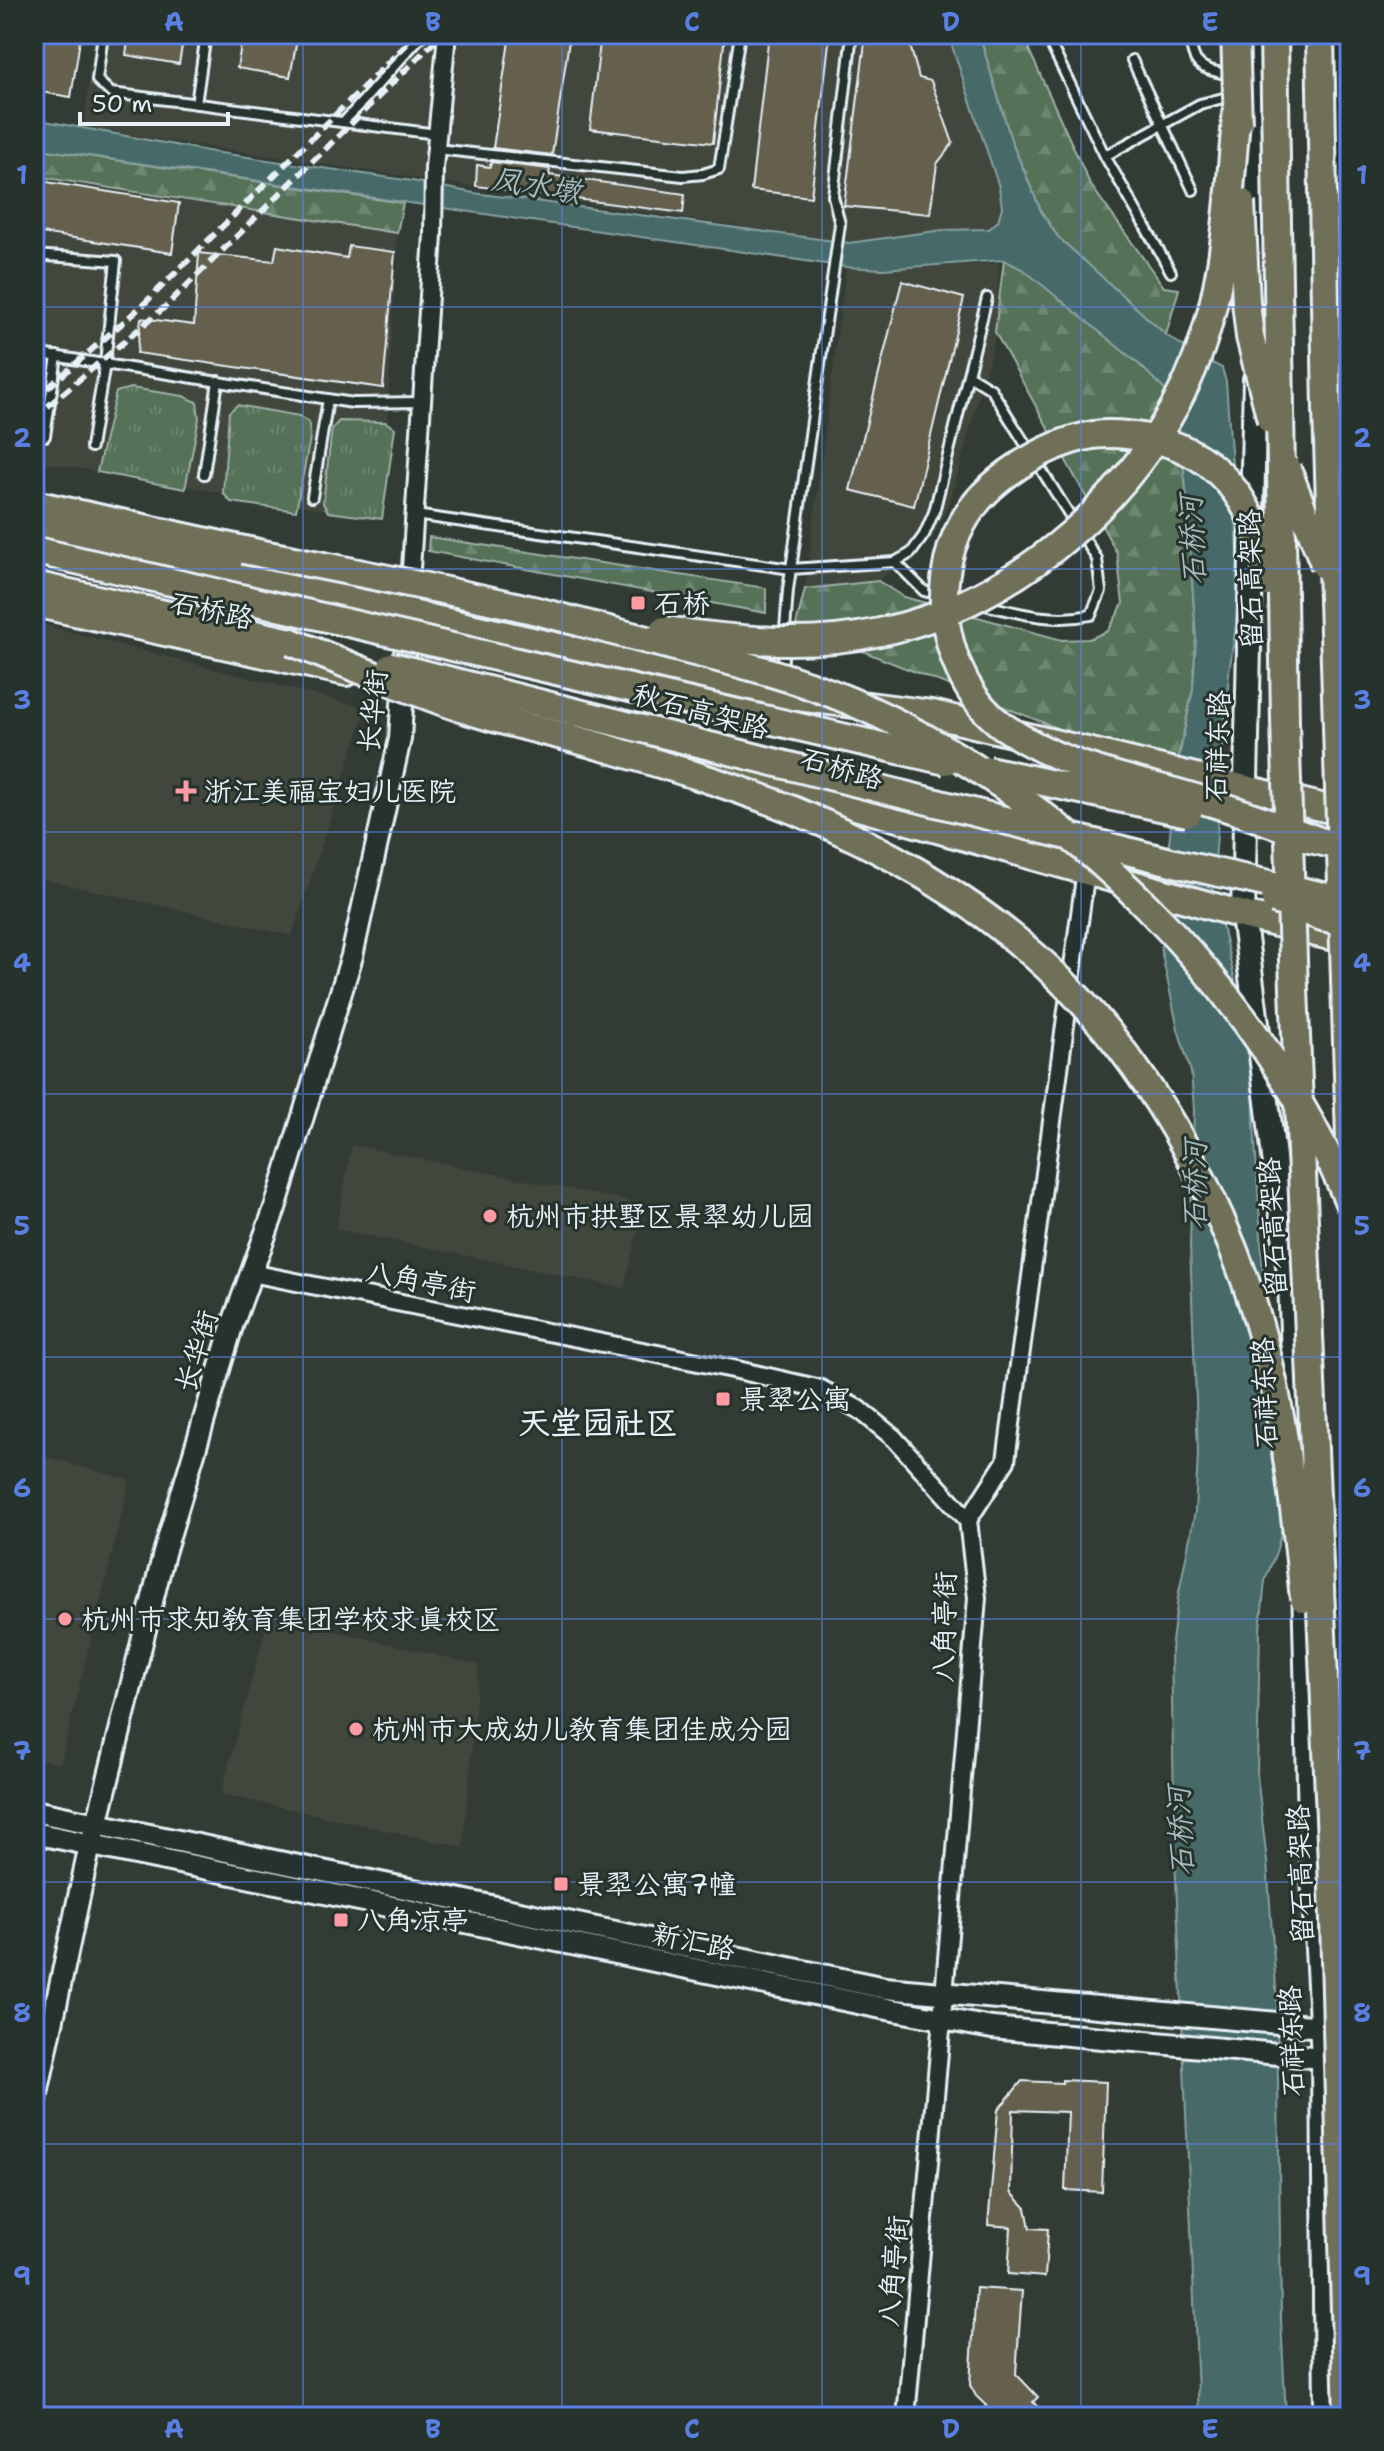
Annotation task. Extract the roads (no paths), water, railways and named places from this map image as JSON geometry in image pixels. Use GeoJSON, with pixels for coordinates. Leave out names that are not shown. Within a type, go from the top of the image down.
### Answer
{"type":"FeatureCollection","features":[{"type":"Feature","properties":{"kind":"main road"},"geometry":{"type":"LineString","coordinates":[[1235,34],[1249,93],[1246,302],[1260,383],[1274,434],[1296,493],[1350,621]]}},
{"type":"Feature","properties":{"kind":"main road","name":"石祥东路"},"geometry":{"type":"LineString","coordinates":[[1255,34],[1249,93],[1258,254],[1249,732],[1236,786],[1238,913],[1290,1281],[1303,1551],[1310,1821],[1322,2026],[1326,2417]]}},
{"type":"Feature","properties":{"kind":"main road","name":"留石高架路"},"geometry":{"type":"LineString","coordinates":[[1274,34],[1284,707],[1333,1887],[1348,2417]]}},
{"type":"Feature","properties":{"kind":"main road"},"geometry":{"type":"LineString","coordinates":[[1320,34],[1327,410],[1350,1138]]}},
{"type":"Feature","properties":{"kind":"main road"},"geometry":{"type":"LineString","coordinates":[[1336,34],[1346,166],[1350,311]]}},
{"type":"Feature","properties":{"kind":"main road"},"geometry":{"type":"LineString","coordinates":[[534,611],[738,640],[787,642],[841,638],[880,633],[927,620],[1012,578],[1046,555],[1084,524],[1121,484],[1160,434],[1197,359],[1221,274],[1249,93]]}},
{"type":"Feature","properties":{"kind":"main road"},"geometry":{"type":"LineString","coordinates":[[1327,410],[1350,557]]}},
{"type":"Feature","properties":{"kind":"main road"},"geometry":{"type":"LineString","coordinates":[[1294,989],[1276,910],[1274,833],[1274,817],[1273,802],[1269,596],[1265,554],[1246,505],[1224,475],[1200,458],[1167,442],[1128,434],[1095,435],[1061,443],[1007,474],[984,495],[962,523],[951,552],[942,607],[949,639],[965,683],[1001,725],[1058,756],[1211,802],[1266,822],[1279,826],[1293,831],[1320,841]]}},
{"type":"Feature","properties":{"kind":"main road"},"geometry":{"type":"LineString","coordinates":[[34,504],[534,611],[780,675],[849,701],[930,741],[996,781],[1074,841],[1186,947],[1249,1024],[1310,1122],[1350,1205]]}},
{"type":"Feature","properties":{"kind":"main road","name":"石桥路"},"geometry":{"type":"LineString","coordinates":[[34,529],[758,692],[932,714],[1350,814]]}},
{"type":"Feature","properties":{"kind":"main road","name":"秋石高架路"},"geometry":{"type":"LineString","coordinates":[[34,550],[951,762],[1350,848]]}},
{"type":"Feature","properties":{"kind":"main road","name":"秋石高架路"},"geometry":{"type":"LineString","coordinates":[[34,585],[291,642],[1175,863],[1350,902]]}},
{"type":"Feature","properties":{"kind":"main road","name":"石桥路"},"geometry":{"type":"LineString","coordinates":[[34,603],[483,702],[1238,913],[1350,941]]}},
{"type":"Feature","properties":{"kind":"main road"},"geometry":{"type":"LineString","coordinates":[[291,642],[471,711],[717,782],[793,810],[858,840],[913,870],[1001,928],[1045,965],[1098,1021],[1149,1088],[1205,1189],[1231,1246],[1269,1362],[1298,1541],[1333,1887]]}},
{"type":"Feature","properties":{"kind":"main road"},"geometry":{"type":"LineString","coordinates":[[1175,863],[1322,917],[1350,923]]}},
{"type":"Feature","properties":{"kind":"street"},"geometry":{"type":"LineString","coordinates":[[408,614],[433,235],[434,168],[447,34]]}},
{"type":"Feature","properties":{"kind":"street","name":"长华街"},"geometry":{"type":"LineString","coordinates":[[34,2108],[90,1845],[164,1553],[233,1323],[275,1208],[352,956],[400,739],[408,614]]}},
{"type":"Feature","properties":{"kind":"street"},"geometry":{"type":"LineString","coordinates":[[968,1520],[1006,1461],[1086,870]]}},
{"type":"Feature","properties":{"kind":"street","name":"八角亭街"},"geometry":{"type":"LineString","coordinates":[[251,1273],[821,1389],[860,1410],[894,1438],[968,1520],[977,1598],[906,2417]]}},
{"type":"Feature","properties":{"kind":"street","name":"新汇路"},"geometry":{"type":"LineString","coordinates":[[34,1811],[885,1988],[1322,2026],[1350,2031]]}},
{"type":"Feature","properties":{"kind":"street","name":"新汇路"},"geometry":{"type":"LineString","coordinates":[[34,1833],[992,2028],[1323,2058],[1350,2054]]}},
{"type":"Feature","properties":{"kind":"lane"},"geometry":{"type":"LineString","coordinates":[[103,34],[97,80],[111,93],[344,122],[437,142],[683,176],[719,169],[740,34]]}},
{"type":"Feature","properties":{"kind":"lane"},"geometry":{"type":"LineString","coordinates":[[196,104],[206,34]]}},
{"type":"Feature","properties":{"kind":"lane"},"geometry":{"type":"LineString","coordinates":[[344,122],[423,34]]}},
{"type":"Feature","properties":{"kind":"lane"},"geometry":{"type":"LineString","coordinates":[[780,695],[791,569],[840,224],[833,196],[852,34]]}},
{"type":"Feature","properties":{"kind":"lane"},"geometry":{"type":"LineString","coordinates":[[1191,34],[1194,59],[1204,69],[1249,93]]}},
{"type":"Feature","properties":{"kind":"lane"},"geometry":{"type":"LineString","coordinates":[[1053,49],[1105,156],[1171,272]]}},
{"type":"Feature","properties":{"kind":"lane"},"geometry":{"type":"LineString","coordinates":[[1132,60],[1193,190]]}},
{"type":"Feature","properties":{"kind":"lane"},"geometry":{"type":"LineString","coordinates":[[1105,156],[1200,104],[1249,93]]}},
{"type":"Feature","properties":{"kind":"lane"},"geometry":{"type":"LineString","coordinates":[[34,255],[116,261],[105,363],[91,447]]}},
{"type":"Feature","properties":{"kind":"lane"},"geometry":{"type":"LineString","coordinates":[[415,515],[791,569],[895,562],[911,553],[924,535],[934,512],[987,298]]}},
{"type":"Feature","properties":{"kind":"lane"},"geometry":{"type":"LineString","coordinates":[[34,353],[353,403],[422,402]]}},
{"type":"Feature","properties":{"kind":"lane"},"geometry":{"type":"LineString","coordinates":[[45,436],[57,356]]}},
{"type":"Feature","properties":{"kind":"lane"},"geometry":{"type":"LineString","coordinates":[[895,562],[924,591],[1038,617],[1067,620],[1091,615],[1101,591],[1097,559],[991,389],[968,375]]}},
{"type":"Feature","properties":{"kind":"lane"},"geometry":{"type":"LineString","coordinates":[[204,474],[218,381]]}},
{"type":"Feature","properties":{"kind":"lane"},"geometry":{"type":"LineString","coordinates":[[312,497],[328,399]]}},
{"type":"Feature","properties":{"kind":"water","name":"石桥河"},"geometry":{"type":"Polygon","coordinates":[[[948,34],[979,34],[1012,143],[1041,211],[1058,237],[1166,335],[1222,368],[1226,382],[1241,590],[1229,673],[1213,888],[1253,1057],[1254,1125],[1269,1368],[1269,1437],[1280,1489],[1282,1519],[1277,1549],[1265,1581],[1260,1629],[1257,1775],[1277,2002],[1281,2320],[1286,2417],[1199,2417],[1175,1856],[1171,1649],[1195,1512],[1198,1453],[1190,1245],[1194,1109],[1191,1072],[1161,950],[1176,772],[1193,689],[1196,638],[1180,434],[1165,390],[1140,365],[1024,270],[1004,260],[883,269],[846,267],[34,148],[34,119],[213,152],[474,193],[849,243],[943,230],[989,229],[998,221],[1002,207],[999,187],[948,34]]]}},
{"type":"Feature","properties":{"kind":"railway"},"geometry":{"type":"LineString","coordinates":[[34,400],[143,305],[417,34]]}},
{"type":"Feature","properties":{"kind":"railway"},"geometry":{"type":"LineString","coordinates":[[34,418],[166,306],[442,34]]}},
{"type":"Feature","properties":{"kind":"place","name":"石桥"},"geometry":{"type":"Point","coordinates":[638,603]}},
{"type":"Feature","properties":{"kind":"place","name":"浙江美福宝妇儿医院"},"geometry":{"type":"Point","coordinates":[186,791]}},
{"type":"Feature","properties":{"kind":"place","name":"杭州市拱墅区景翠幼儿园"},"geometry":{"type":"Point","coordinates":[490,1216]}},
{"type":"Feature","properties":{"kind":"place","name":"景翠公寓"},"geometry":{"type":"Point","coordinates":[723,1399]}},
{"type":"Feature","properties":{"kind":"place","name":"杭州市求知教育集团学校求真校区"},"geometry":{"type":"Point","coordinates":[65,1619]}},
{"type":"Feature","properties":{"kind":"place","name":"杭州市大成幼儿教育集团佳成分园"},"geometry":{"type":"Point","coordinates":[356,1729]}},
{"type":"Feature","properties":{"kind":"place","name":"景翆公寓7幢"},"geometry":{"type":"Point","coordinates":[561,1884]}},
{"type":"Feature","properties":{"kind":"place","name":"八角凉亭"},"geometry":{"type":"Point","coordinates":[341,1920]}},
{"type":"Feature","properties":{"kind":"district","name":"天堂园社区"},"geometry":{"type":"Point","coordinates":[598,1422]}},
{"type":"Feature","properties":{"kind":"water label","name":"凤水墩"},"geometry":{"type":"Point","coordinates":[536,185]}}]}
